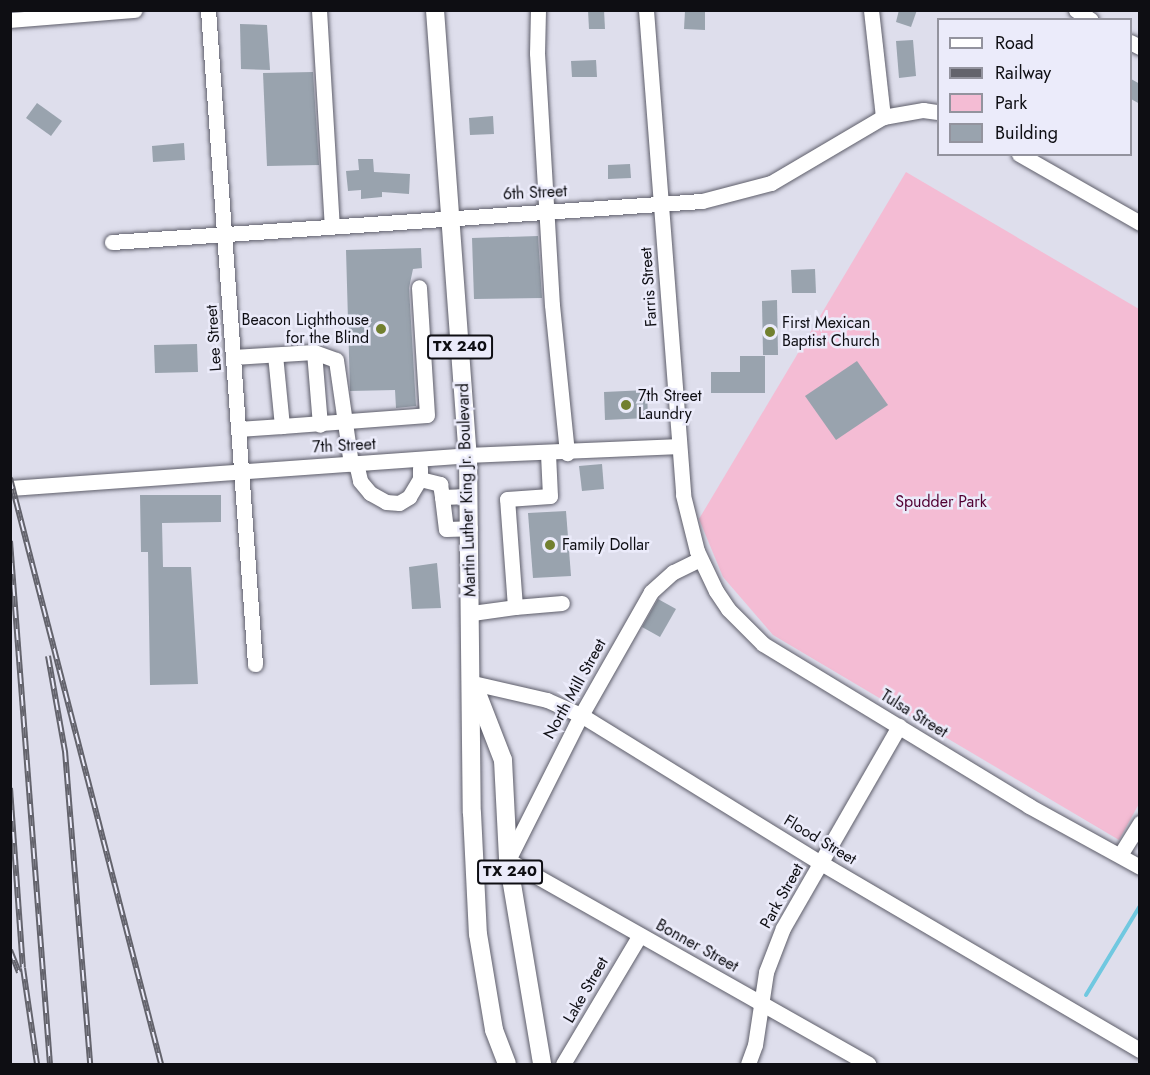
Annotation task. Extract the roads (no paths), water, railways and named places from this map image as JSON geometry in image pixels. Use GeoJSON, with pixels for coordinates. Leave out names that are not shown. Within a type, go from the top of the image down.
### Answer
{"type":"FeatureCollection","features":[{"type":"Feature","properties":{"kind":"main road","name":"Martin Luther King Jr. Boulevard"},"geometry":{"type":"LineString","coordinates":[[435,10],[468,455],[473,683],[472,813],[478,934],[494,1030],[507,1065]]}},
{"type":"Feature","properties":{"kind":"main road","name":"Martin Luther King Jr. Boulevard"},"geometry":{"type":"LineString","coordinates":[[473,683],[503,760],[508,860],[542,1065]]}},
{"type":"Feature","properties":{"kind":"street"},"geometry":{"type":"LineString","coordinates":[[10,20],[135,10]]}},
{"type":"Feature","properties":{"kind":"street","name":"Lee Street"},"geometry":{"type":"LineString","coordinates":[[208,10],[255,664]]}},
{"type":"Feature","properties":{"kind":"street"},"geometry":{"type":"LineString","coordinates":[[319,10],[332,226]]}},
{"type":"Feature","properties":{"kind":"street"},"geometry":{"type":"LineString","coordinates":[[538,10],[537,53],[552,305],[567,453]]}},
{"type":"Feature","properties":{"kind":"street","name":"Farris Street"},"geometry":{"type":"LineString","coordinates":[[646,10],[679,446],[686,516],[700,559]]}},
{"type":"Feature","properties":{"kind":"street"},"geometry":{"type":"LineString","coordinates":[[872,10],[883,117]]}},
{"type":"Feature","properties":{"kind":"street","name":"6th Street"},"geometry":{"type":"LineString","coordinates":[[112,242],[450,216],[661,204],[731,196],[771,183],[883,117],[923,110],[937,112]]}},
{"type":"Feature","properties":{"kind":"street"},"geometry":{"type":"LineString","coordinates":[[1023,156],[1140,223]]}},
{"type":"Feature","properties":{"kind":"street"},"geometry":{"type":"LineString","coordinates":[[238,429],[344,424],[427,415],[418,287]]}},
{"type":"Feature","properties":{"kind":"street"},"geometry":{"type":"LineString","coordinates":[[423,345],[459,342]]}},
{"type":"Feature","properties":{"kind":"street"},"geometry":{"type":"LineString","coordinates":[[233,357],[314,352],[336,360],[344,424],[353,464],[360,481],[370,493],[386,502],[399,503],[409,497],[420,479],[419,459]]}},
{"type":"Feature","properties":{"kind":"street"},"geometry":{"type":"LineString","coordinates":[[314,352],[320,425]]}},
{"type":"Feature","properties":{"kind":"street"},"geometry":{"type":"LineString","coordinates":[[275,355],[282,426]]}},
{"type":"Feature","properties":{"kind":"street","name":"7th Street"},"geometry":{"type":"LineString","coordinates":[[10,488],[468,455],[567,453],[679,446]]}},
{"type":"Feature","properties":{"kind":"street"},"geometry":{"type":"LineString","coordinates":[[514,607],[507,499],[550,496],[548,453]]}},
{"type":"Feature","properties":{"kind":"street"},"geometry":{"type":"LineString","coordinates":[[420,479],[440,484],[446,529],[470,528]]}},
{"type":"Feature","properties":{"kind":"street"},"geometry":{"type":"LineString","coordinates":[[442,497],[469,496]]}},
{"type":"Feature","properties":{"kind":"street","name":"North Mill Street"},"geometry":{"type":"LineString","coordinates":[[508,860],[581,715],[651,592],[673,572],[700,559]]}},
{"type":"Feature","properties":{"kind":"street","name":"Tulsa Street"},"geometry":{"type":"LineString","coordinates":[[700,559],[728,609],[763,644],[1020,801],[1140,867]]}},
{"type":"Feature","properties":{"kind":"street"},"geometry":{"type":"LineString","coordinates":[[472,614],[514,607],[562,603]]}},
{"type":"Feature","properties":{"kind":"street","name":"Flood Street"},"geometry":{"type":"LineString","coordinates":[[473,683],[547,700],[581,715],[821,862],[1140,1050]]}},
{"type":"Feature","properties":{"kind":"street","name":"Park Street"},"geometry":{"type":"LineString","coordinates":[[748,1065],[755,1045],[760,1002],[777,941],[899,726]]}},
{"type":"Feature","properties":{"kind":"street"},"geometry":{"type":"LineString","coordinates":[[1120,855],[1140,823]]}},
{"type":"Feature","properties":{"kind":"street","name":"Bonner Street"},"geometry":{"type":"LineString","coordinates":[[508,860],[868,1065]]}},
{"type":"Feature","properties":{"kind":"street","name":"Lake Street"},"geometry":{"type":"LineString","coordinates":[[563,1065],[640,934]]}},
{"type":"Feature","properties":{"kind":"waterway"},"geometry":{"type":"LineString","coordinates":[[1086,995],[1140,906]]}},
{"type":"Feature","properties":{"kind":"railway"},"geometry":{"type":"LineString","coordinates":[[10,478],[161,1064]]}},
{"type":"Feature","properties":{"kind":"railway"},"geometry":{"type":"LineString","coordinates":[[10,541],[50,1064]]}},
{"type":"Feature","properties":{"kind":"railway"},"geometry":{"type":"LineString","coordinates":[[48,656],[65,751],[90,1064]]}},
{"type":"Feature","properties":{"kind":"railway"},"geometry":{"type":"LineString","coordinates":[[10,788],[23,968],[37,1064]]}},
{"type":"Feature","properties":{"kind":"railway"},"geometry":{"type":"LineString","coordinates":[[10,950],[19,972]]}},
{"type":"Feature","properties":{"kind":"place","name":"Beacon Lighthouse for the Blind"},"geometry":{"type":"Point","coordinates":[381,329]}},
{"type":"Feature","properties":{"kind":"place","name":"First Mexican Baptist Church"},"geometry":{"type":"Point","coordinates":[770,332]}},
{"type":"Feature","properties":{"kind":"place","name":"7th Street Laundry"},"geometry":{"type":"Point","coordinates":[626,405]}},
{"type":"Feature","properties":{"kind":"place","name":"Family Dollar"},"geometry":{"type":"Point","coordinates":[550,545]}},
{"type":"Feature","properties":{"kind":"park label","name":"Spudder Park"},"geometry":{"type":"Point","coordinates":[941,502]}}]}
